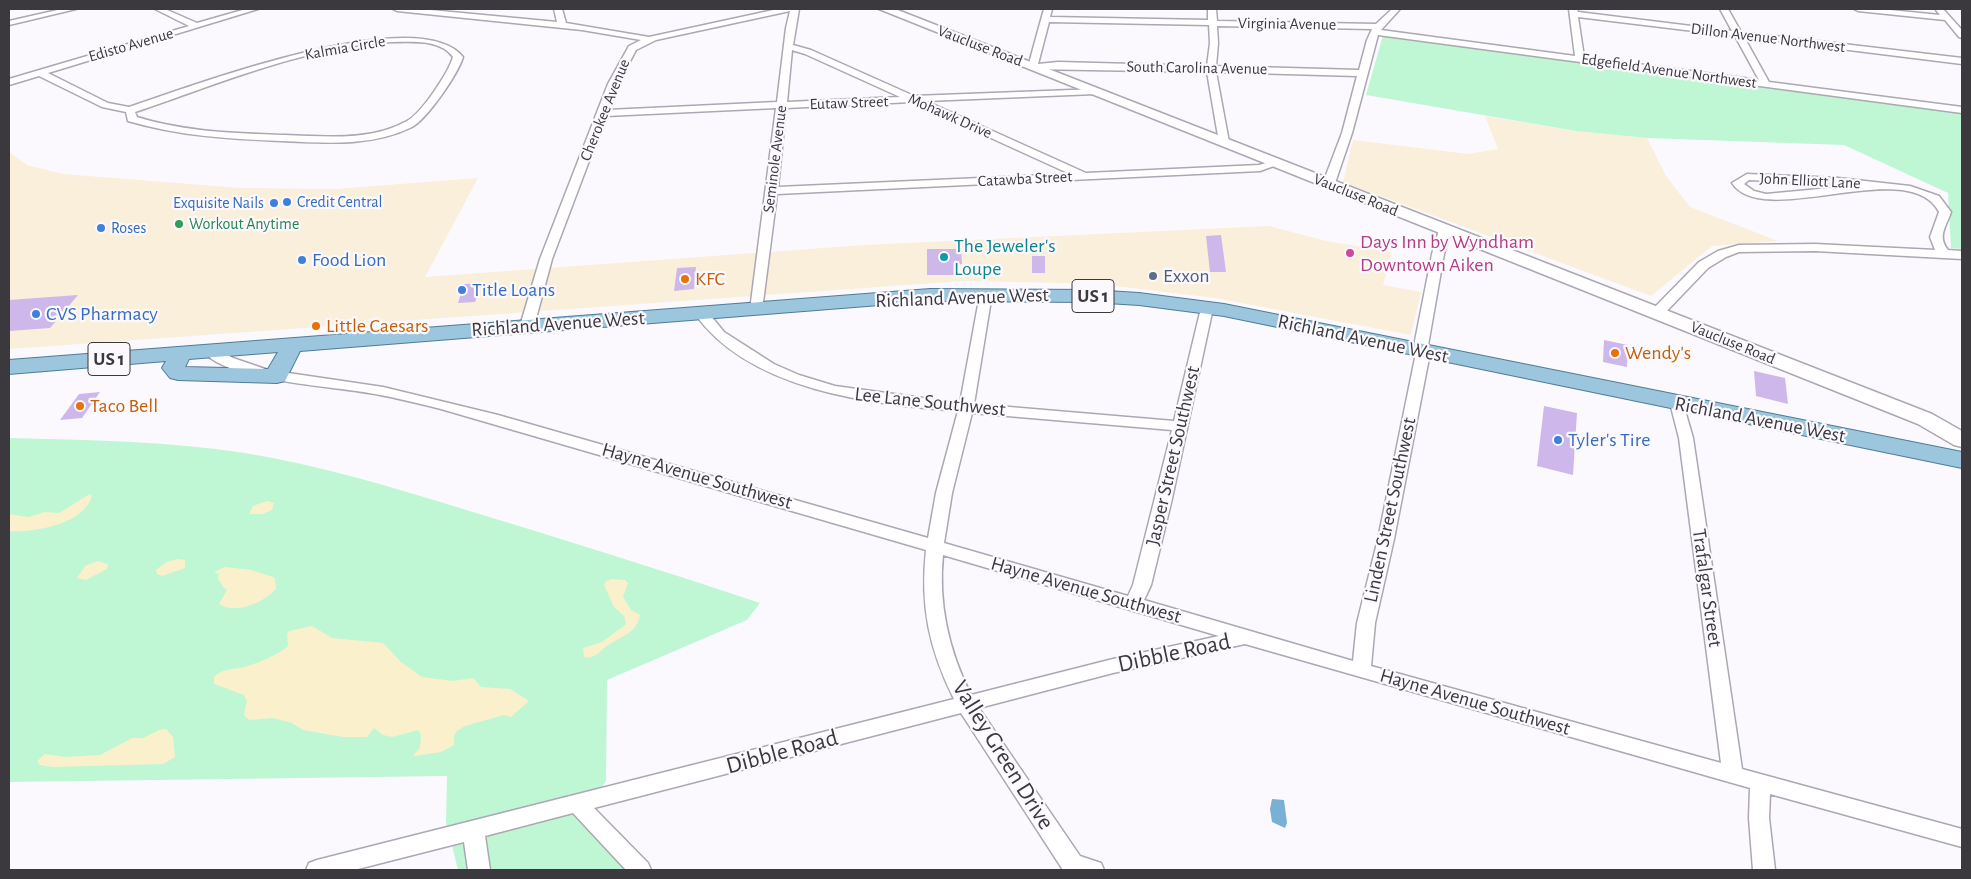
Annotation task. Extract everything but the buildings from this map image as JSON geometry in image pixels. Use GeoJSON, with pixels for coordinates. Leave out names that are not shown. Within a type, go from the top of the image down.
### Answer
{"type":"FeatureCollection","features":[{"type":"Feature","properties":{"kind":"main road","name":"Richland Avenue West"},"geometry":{"type":"LineString","coordinates":[[9,366],[756,310],[930,295],[1091,296],[1139,299],[1207,308],[1322,329],[1420,351],[1962,460]]}},
{"type":"Feature","properties":{"kind":"main road"},"geometry":{"type":"LineString","coordinates":[[182,353],[173,368],[178,373],[211,376],[277,376],[279,368],[293,345]]}},
{"type":"Feature","properties":{"kind":"street"},"geometry":{"type":"LineString","coordinates":[[9,23],[72,9]]}},
{"type":"Feature","properties":{"kind":"street"},"geometry":{"type":"LineString","coordinates":[[159,9],[196,26]]}},
{"type":"Feature","properties":{"kind":"street","name":"Edisto Avenue"},"geometry":{"type":"LineString","coordinates":[[9,82],[254,9]]}},
{"type":"Feature","properties":{"kind":"street"},"geometry":{"type":"LineString","coordinates":[[397,9],[562,24],[647,39]]}},
{"type":"Feature","properties":{"kind":"street"},"geometry":{"type":"LineString","coordinates":[[558,9],[562,24]]}},
{"type":"Feature","properties":{"kind":"street","name":"Cherokee Avenue"},"geometry":{"type":"LineString","coordinates":[[527,326],[546,259],[612,84],[628,53],[636,44],[647,39],[789,9]]}},
{"type":"Feature","properties":{"kind":"street","name":"Seminole Avenue"},"geometry":{"type":"LineString","coordinates":[[756,310],[788,46],[795,9]]}},
{"type":"Feature","properties":{"kind":"street","name":"Vaucluse Road"},"geometry":{"type":"LineString","coordinates":[[885,9],[1657,313],[1939,426],[1962,440]]}},
{"type":"Feature","properties":{"kind":"street"},"geometry":{"type":"LineString","coordinates":[[1033,67],[1048,9]]}},
{"type":"Feature","properties":{"kind":"street"},"geometry":{"type":"LineString","coordinates":[[1212,9],[1214,43],[1211,68],[1224,142]]}},
{"type":"Feature","properties":{"kind":"street"},"geometry":{"type":"LineString","coordinates":[[1329,184],[1350,122],[1362,73],[1377,30],[1396,9]]}},
{"type":"Feature","properties":{"kind":"street"},"geometry":{"type":"LineString","coordinates":[[1724,9],[1740,34],[1766,84]]}},
{"type":"Feature","properties":{"kind":"street"},"geometry":{"type":"LineString","coordinates":[[1858,9],[1946,18]]}},
{"type":"Feature","properties":{"kind":"street"},"geometry":{"type":"LineString","coordinates":[[1939,9],[1962,35]]}},
{"type":"Feature","properties":{"kind":"street"},"geometry":{"type":"LineString","coordinates":[[1573,11],[1580,59]]}},
{"type":"Feature","properties":{"kind":"street","name":"Dillon Avenue Northwest"},"geometry":{"type":"LineString","coordinates":[[1573,11],[1740,34],[1962,61]]}},
{"type":"Feature","properties":{"kind":"street","name":"Virginia Avenue"},"geometry":{"type":"LineString","coordinates":[[1046,19],[1213,22],[1377,30]]}},
{"type":"Feature","properties":{"kind":"street","name":"Edgefield Avenue Northwest"},"geometry":{"type":"LineString","coordinates":[[1377,30],[1962,110]]}},
{"type":"Feature","properties":{"kind":"street","name":"Kalmia Circle"},"geometry":{"type":"LineString","coordinates":[[40,73],[104,105],[130,110],[307,52],[361,41],[429,41],[451,48],[458,57],[450,73],[422,115],[404,127],[366,138],[247,137],[174,131],[132,119],[130,110]]}},
{"type":"Feature","properties":{"kind":"street","name":"Mohawk Drive"},"geometry":{"type":"LineString","coordinates":[[788,46],[808,52],[857,76],[917,100],[1084,176]]}},
{"type":"Feature","properties":{"kind":"street","name":"South Carolina Avenue"},"geometry":{"type":"LineString","coordinates":[[1033,67],[1058,65],[1362,73]]}},
{"type":"Feature","properties":{"kind":"street","name":"Eutaw Street"},"geometry":{"type":"LineString","coordinates":[[602,112],[782,106],[1095,91]]}},
{"type":"Feature","properties":{"kind":"street","name":"Catawba Street"},"geometry":{"type":"LineString","coordinates":[[771,191],[1253,169],[1277,163]]}},
{"type":"Feature","properties":{"kind":"street","name":"John Elliott Lane"},"geometry":{"type":"LineString","coordinates":[[1884,186],[1766,197],[1749,193],[1741,188],[1738,183],[1747,177],[1838,181],[1884,186],[1924,194],[1940,202],[1945,212],[1935,237],[1937,244],[1944,253]]}},
{"type":"Feature","properties":{"kind":"street","name":"Linden Street Southwest"},"geometry":{"type":"LineString","coordinates":[[1362,670],[1366,623],[1394,502],[1422,358],[1420,351],[1438,254],[1445,230]]}},
{"type":"Feature","properties":{"kind":"street"},"geometry":{"type":"LineString","coordinates":[[1657,313],[1695,273],[1720,254],[1730,251],[1748,248],[1827,248],[1962,255]]}},
{"type":"Feature","properties":{"kind":"street","name":"Valley Green Drive"},"geometry":{"type":"LineString","coordinates":[[986,294],[966,407],[944,492],[932,576],[936,624],[947,666],[966,704],[1074,866]]}},
{"type":"Feature","properties":{"kind":"street","name":"Jasper Street Southwest"},"geometry":{"type":"LineString","coordinates":[[1134,603],[1142,585],[1181,426],[1207,308]]}},
{"type":"Feature","properties":{"kind":"street","name":"Lee Lane Southwest"},"geometry":{"type":"LineString","coordinates":[[702,314],[719,335],[769,367],[794,378],[867,397],[924,404],[1181,426]]}},
{"type":"Feature","properties":{"kind":"street","name":"Hayne Avenue Southwest"},"geometry":{"type":"LineString","coordinates":[[210,351],[241,368],[277,376],[404,395],[493,418],[1362,670],[1962,838]]}},
{"type":"Feature","properties":{"kind":"street","name":"Trafalgar Street"},"geometry":{"type":"LineString","coordinates":[[1677,403],[1686,438],[1733,774]]}},
{"type":"Feature","properties":{"kind":"street"},"geometry":{"type":"LineString","coordinates":[[1939,426],[1962,434]]}},
{"type":"Feature","properties":{"kind":"street","name":"Dibble Road"},"geometry":{"type":"LineString","coordinates":[[317,870],[578,805],[1130,662],[1247,637]]}},
{"type":"Feature","properties":{"kind":"street"},"geometry":{"type":"LineString","coordinates":[[1760,781],[1759,818],[1764,870]]}},
{"type":"Feature","properties":{"kind":"street"},"geometry":{"type":"LineString","coordinates":[[578,805],[640,870]]}},
{"type":"Feature","properties":{"kind":"street"},"geometry":{"type":"LineString","coordinates":[[473,830],[479,870]]}},
{"type":"Feature","properties":{"kind":"street"},"geometry":{"type":"LineString","coordinates":[[1074,866],[1093,870]]}},
{"type":"Feature","properties":{"kind":"shaded area"},"geometry":{"type":"Polygon","coordinates":[[[1485,116],[1576,131],[1647,138],[1666,176],[1690,207],[1778,241],[1712,246],[1651,296],[1343,182],[1353,140],[1468,154],[1498,149],[1485,116]]]}},
{"type":"Feature","properties":{"kind":"shaded area"},"geometry":{"type":"Polygon","coordinates":[[[9,152],[27,165],[63,174],[240,188],[336,189],[478,178],[425,277],[864,245],[1269,226],[1326,241],[1392,252],[1383,285],[1421,292],[1411,335],[1215,298],[1124,287],[1067,283],[963,281],[9,349],[9,152]]]}},
{"type":"Feature","properties":{"kind":"green space"},"geometry":{"type":"Polygon","coordinates":[[[1383,35],[1962,113],[1962,249],[1951,248],[1948,193],[1844,145],[1647,138],[1576,131],[1366,95],[1383,35]]]}},
{"type":"Feature","properties":{"kind":"green space"},"geometry":{"type":"Polygon","coordinates":[[[9,438],[186,446],[273,458],[355,477],[436,501],[760,603],[747,620],[607,680],[606,781],[582,817],[628,870],[458,870],[446,822],[447,776],[9,782],[9,438]]]}},
{"type":"Feature","properties":{"kind":"sand"},"geometry":{"type":"Polygon","coordinates":[[[90,494],[92,496],[87,506],[69,520],[44,528],[9,531],[9,514],[28,517],[45,512],[59,513],[90,494]]]}},
{"type":"Feature","properties":{"kind":"sand"},"geometry":{"type":"Polygon","coordinates":[[[267,501],[274,503],[272,510],[263,514],[249,514],[253,506],[267,501]]]}},
{"type":"Feature","properties":{"kind":"sand"},"geometry":{"type":"Polygon","coordinates":[[[178,559],[185,560],[185,568],[162,576],[157,574],[156,570],[166,562],[178,559]]]}},
{"type":"Feature","properties":{"kind":"sand"},"geometry":{"type":"Polygon","coordinates":[[[98,561],[108,564],[107,569],[86,580],[77,578],[85,566],[98,561]]]}},
{"type":"Feature","properties":{"kind":"sand"},"geometry":{"type":"Polygon","coordinates":[[[225,567],[251,570],[273,577],[276,589],[265,598],[250,606],[234,608],[219,604],[227,590],[218,578],[219,574],[214,572],[225,567]]]}},
{"type":"Feature","properties":{"kind":"sand"},"geometry":{"type":"Polygon","coordinates":[[[612,579],[625,580],[628,583],[623,597],[631,610],[640,615],[638,621],[633,630],[607,646],[598,654],[588,658],[584,657],[583,648],[602,642],[626,624],[624,616],[614,607],[604,585],[606,581],[612,579]]]}},
{"type":"Feature","properties":{"kind":"sand"},"geometry":{"type":"Polygon","coordinates":[[[312,626],[332,638],[383,643],[401,662],[422,677],[453,681],[473,678],[481,687],[510,689],[529,701],[511,717],[504,715],[465,726],[457,731],[454,736],[454,745],[441,752],[415,756],[413,755],[420,748],[421,735],[418,730],[392,737],[383,735],[374,728],[367,737],[343,737],[303,730],[292,723],[273,718],[249,720],[244,715],[247,701],[244,695],[214,684],[214,677],[221,672],[254,664],[285,649],[288,646],[287,634],[289,631],[312,626]]]}},
{"type":"Feature","properties":{"kind":"sand"},"geometry":{"type":"Polygon","coordinates":[[[166,729],[173,737],[175,757],[163,764],[53,767],[40,765],[37,761],[45,754],[65,757],[100,755],[132,738],[143,738],[159,730],[166,729]]]}},
{"type":"Feature","properties":{"kind":"water"},"geometry":{"type":"Polygon","coordinates":[[[1272,799],[1284,800],[1287,823],[1285,828],[1272,822],[1270,809],[1272,799]]]}},
{"type":"Feature","properties":{"kind":"place","name":"Credit Central"},"geometry":{"type":"Point","coordinates":[287,202]}},
{"type":"Feature","properties":{"kind":"place","name":"Exquisite Nails"},"geometry":{"type":"Point","coordinates":[274,203]}},
{"type":"Feature","properties":{"kind":"place","name":"Workout Anytime"},"geometry":{"type":"Point","coordinates":[179,224]}},
{"type":"Feature","properties":{"kind":"place","name":"Roses"},"geometry":{"type":"Point","coordinates":[101,228]}},
{"type":"Feature","properties":{"kind":"place","name":"Days Inn by Wyndham Downtown Aiken"},"geometry":{"type":"Point","coordinates":[1350,253]}},
{"type":"Feature","properties":{"kind":"place","name":"The Jeweler's Loupe"},"geometry":{"type":"Point","coordinates":[944,257]}},
{"type":"Feature","properties":{"kind":"place","name":"Food Lion"},"geometry":{"type":"Point","coordinates":[302,260]}},
{"type":"Feature","properties":{"kind":"place","name":"Exxon"},"geometry":{"type":"Point","coordinates":[1153,276]}},
{"type":"Feature","properties":{"kind":"place","name":"KFC"},"geometry":{"type":"Point","coordinates":[685,279]}},
{"type":"Feature","properties":{"kind":"place","name":"Title Loans"},"geometry":{"type":"Point","coordinates":[462,290]}},
{"type":"Feature","properties":{"kind":"place","name":"CVS Pharmacy"},"geometry":{"type":"Point","coordinates":[36,314]}},
{"type":"Feature","properties":{"kind":"place","name":"Little Caesars"},"geometry":{"type":"Point","coordinates":[316,326]}},
{"type":"Feature","properties":{"kind":"place","name":"Wendy's"},"geometry":{"type":"Point","coordinates":[1615,353]}},
{"type":"Feature","properties":{"kind":"place","name":"Taco Bell"},"geometry":{"type":"Point","coordinates":[80,406]}},
{"type":"Feature","properties":{"kind":"place","name":"Tyler's Tire"},"geometry":{"type":"Point","coordinates":[1558,440]}}]}
